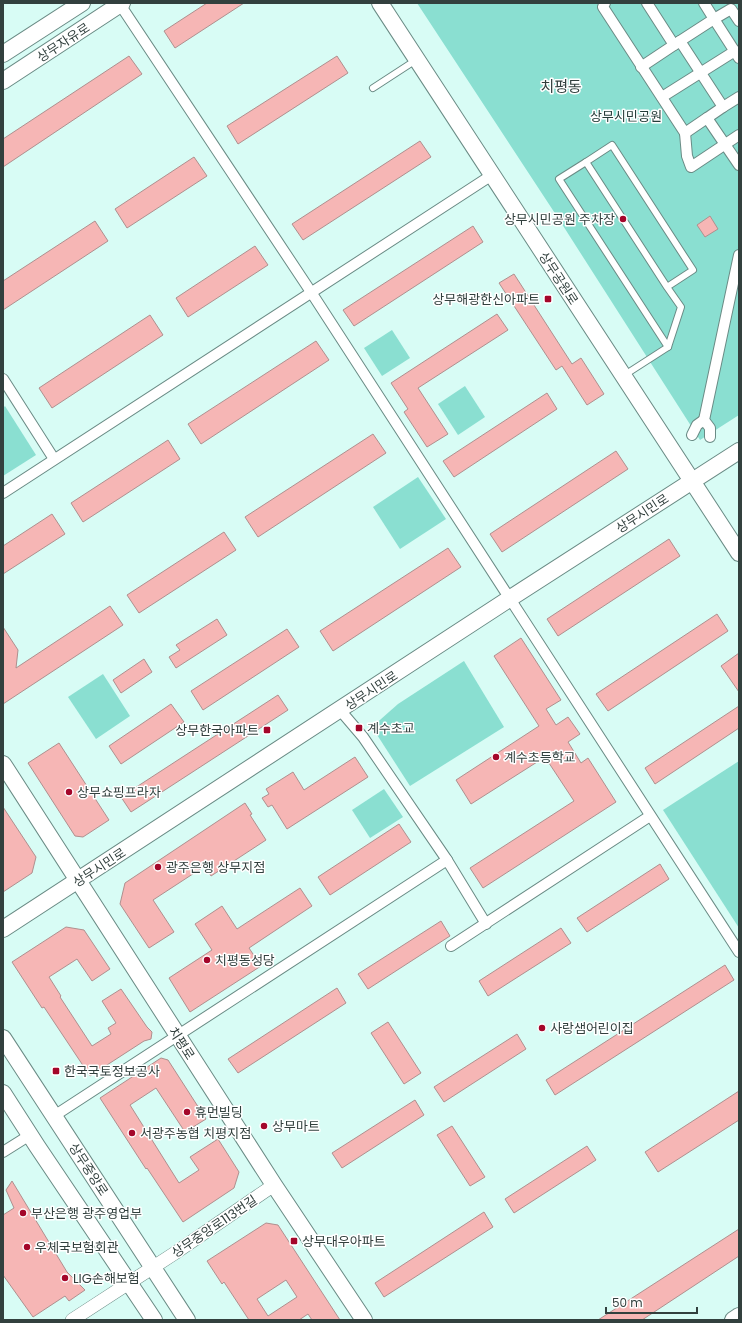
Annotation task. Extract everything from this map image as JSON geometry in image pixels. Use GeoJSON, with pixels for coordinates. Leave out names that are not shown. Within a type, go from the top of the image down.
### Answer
{"type":"FeatureCollection","features":[{"type":"Feature","properties":{"kind":"street","name":"상무자유로"},"geometry":{"type":"LineString","coordinates":[[3,54],[82,3]]}},
{"type":"Feature","properties":{"kind":"street","name":"상무자유로"},"geometry":{"type":"LineString","coordinates":[[3,81],[121,3]]}},
{"type":"Feature","properties":{"kind":"street"},"geometry":{"type":"LineString","coordinates":[[121,3],[312,292],[509,599],[739,952]]}},
{"type":"Feature","properties":{"kind":"street","name":"상무공원로"},"geometry":{"type":"LineString","coordinates":[[380,3],[622,376],[739,553]]}},
{"type":"Feature","properties":{"kind":"street"},"geometry":{"type":"LineString","coordinates":[[604,3],[602,7],[685,133],[687,156],[691,167],[739,135]]}},
{"type":"Feature","properties":{"kind":"street"},"geometry":{"type":"LineString","coordinates":[[646,3],[701,73],[723,107]]}},
{"type":"Feature","properties":{"kind":"street"},"geometry":{"type":"LineString","coordinates":[[662,97],[701,73],[737,54],[704,3]]}},
{"type":"Feature","properties":{"kind":"street"},"geometry":{"type":"LineString","coordinates":[[642,67],[731,6],[739,21]]}},
{"type":"Feature","properties":{"kind":"street"},"geometry":{"type":"LineString","coordinates":[[685,133],[739,97]]}},
{"type":"Feature","properties":{"kind":"street"},"geometry":{"type":"LineString","coordinates":[[707,118],[739,165]]}},
{"type":"Feature","properties":{"kind":"street"},"geometry":{"type":"LineString","coordinates":[[3,493],[492,175]]}},
{"type":"Feature","properties":{"kind":"street"},"geometry":{"type":"LineString","coordinates":[[692,435],[696,425],[704,420],[739,254]]}},
{"type":"Feature","properties":{"kind":"street"},"geometry":{"type":"LineString","coordinates":[[3,379],[54,459]]}},
{"type":"Feature","properties":{"kind":"street"},"geometry":{"type":"LineString","coordinates":[[704,420],[710,428],[710,437]]}},
{"type":"Feature","properties":{"kind":"street","name":"상무시민로"},"geometry":{"type":"LineString","coordinates":[[3,929],[739,451]]}},
{"type":"Feature","properties":{"kind":"street"},"geometry":{"type":"LineString","coordinates":[[340,710],[363,737],[447,860],[486,924]]}},
{"type":"Feature","properties":{"kind":"street","name":"치평로"},"geometry":{"type":"LineString","coordinates":[[3,764],[274,1185],[364,1320]]}},
{"type":"Feature","properties":{"kind":"street"},"geometry":{"type":"LineString","coordinates":[[451,946],[650,816]]}},
{"type":"Feature","properties":{"kind":"street"},"geometry":{"type":"LineString","coordinates":[[54,1116],[447,860]]}},
{"type":"Feature","properties":{"kind":"street","name":"상무중앙로"},"geometry":{"type":"LineString","coordinates":[[3,1038],[187,1320]]}},
{"type":"Feature","properties":{"kind":"street"},"geometry":{"type":"LineString","coordinates":[[3,1093],[154,1320]]}},
{"type":"Feature","properties":{"kind":"street"},"geometry":{"type":"LineString","coordinates":[[3,1152],[30,1135]]}},
{"type":"Feature","properties":{"kind":"street","name":"상무중앙로113번길"},"geometry":{"type":"LineString","coordinates":[[72,1320],[274,1185]]}},
{"type":"Feature","properties":{"kind":"street"},"geometry":{"type":"LineString","coordinates":[[733,1320],[739,1316]]}},
{"type":"Feature","properties":{"kind":"lane"},"geometry":{"type":"LineString","coordinates":[[373,88],[416,60]]}},
{"type":"Feature","properties":{"kind":"lane"},"geometry":{"type":"LineString","coordinates":[[667,287],[693,270],[612,145],[559,179],[668,347]]}},
{"type":"Feature","properties":{"kind":"lane"},"geometry":{"type":"LineString","coordinates":[[586,162],[681,308],[668,347],[622,376]]}},
{"type":"Feature","properties":{"kind":"green space","name":"상무시민공원"},"geometry":{"type":"Polygon","coordinates":[[[417,3],[739,3],[739,415],[700,440],[560,221],[417,3]]]}},
{"type":"Feature","properties":{"kind":"green space"},"geometry":{"type":"Polygon","coordinates":[[[392,330],[410,358],[382,376],[364,348],[392,330]]]}},
{"type":"Feature","properties":{"kind":"green space"},"geometry":{"type":"Polygon","coordinates":[[[465,386],[485,417],[458,435],[438,404],[465,386]]]}},
{"type":"Feature","properties":{"kind":"green space"},"geometry":{"type":"Polygon","coordinates":[[[5,406],[36,455],[3,476],[3,408],[5,406]]]}},
{"type":"Feature","properties":{"kind":"green space"},"geometry":{"type":"Polygon","coordinates":[[[418,477],[446,519],[400,549],[373,507],[418,477]]]}},
{"type":"Feature","properties":{"kind":"green space"},"geometry":{"type":"Polygon","coordinates":[[[464,661],[504,727],[410,786],[372,727],[398,704],[464,661]]]}},
{"type":"Feature","properties":{"kind":"green space"},"geometry":{"type":"Polygon","coordinates":[[[103,674],[130,716],[96,739],[68,697],[103,674]]]}},
{"type":"Feature","properties":{"kind":"green space"},"geometry":{"type":"Polygon","coordinates":[[[739,761],[739,928],[663,810],[739,761]]]}},
{"type":"Feature","properties":{"kind":"green space"},"geometry":{"type":"Polygon","coordinates":[[[384,789],[403,817],[370,838],[352,810],[384,789]]]}},
{"type":"Feature","properties":{"kind":"building"},"geometry":{"type":"Polygon","coordinates":[[[207,3],[244,3],[175,48],[164,31],[207,3]]]}},
{"type":"Feature","properties":{"kind":"building"},"geometry":{"type":"Polygon","coordinates":[[[129,56],[142,74],[3,167],[3,139],[129,56]]]}},
{"type":"Feature","properties":{"kind":"building"},"geometry":{"type":"Polygon","coordinates":[[[337,56],[348,73],[238,144],[227,126],[337,56]]]}},
{"type":"Feature","properties":{"kind":"building"},"geometry":{"type":"Polygon","coordinates":[[[420,141],[431,157],[303,240],[292,224],[420,141]]]}},
{"type":"Feature","properties":{"kind":"building"},"geometry":{"type":"Polygon","coordinates":[[[194,157],[207,176],[127,228],[115,209],[194,157]]]}},
{"type":"Feature","properties":{"kind":"building"},"geometry":{"type":"Polygon","coordinates":[[[710,216],[718,229],[705,237],[697,225],[710,216]]]}},
{"type":"Feature","properties":{"kind":"building"},"geometry":{"type":"Polygon","coordinates":[[[95,221],[108,241],[3,310],[3,281],[95,221]]]}},
{"type":"Feature","properties":{"kind":"building"},"geometry":{"type":"Polygon","coordinates":[[[473,226],[483,242],[354,326],[343,310],[473,226]]]}},
{"type":"Feature","properties":{"kind":"building"},"geometry":{"type":"Polygon","coordinates":[[[255,246],[268,265],[188,317],[176,298],[255,246]]]}},
{"type":"Feature","properties":{"kind":"building"},"geometry":{"type":"Polygon","coordinates":[[[514,274],[572,364],[581,358],[604,394],[587,405],[562,366],[556,370],[499,283],[514,274]]]}},
{"type":"Feature","properties":{"kind":"building"},"geometry":{"type":"Polygon","coordinates":[[[497,314],[508,330],[418,388],[448,434],[427,447],[404,412],[408,409],[391,383],[497,314]]]}},
{"type":"Feature","properties":{"kind":"building"},"geometry":{"type":"Polygon","coordinates":[[[150,315],[163,335],[52,408],[39,388],[150,315]]]}},
{"type":"Feature","properties":{"kind":"building"},"geometry":{"type":"Polygon","coordinates":[[[316,341],[329,360],[201,444],[188,424],[316,341]]]}},
{"type":"Feature","properties":{"kind":"building"},"geometry":{"type":"Polygon","coordinates":[[[547,393],[557,409],[454,477],[443,461],[547,393]]]}},
{"type":"Feature","properties":{"kind":"building"},"geometry":{"type":"Polygon","coordinates":[[[373,434],[386,453],[258,537],[245,517],[373,434]]]}},
{"type":"Feature","properties":{"kind":"building"},"geometry":{"type":"Polygon","coordinates":[[[168,440],[180,459],[83,522],[71,503],[168,440]]]}},
{"type":"Feature","properties":{"kind":"building"},"geometry":{"type":"Polygon","coordinates":[[[616,451],[628,469],[502,552],[490,534],[616,451]]]}},
{"type":"Feature","properties":{"kind":"building"},"geometry":{"type":"Polygon","coordinates":[[[52,514],[65,534],[3,574],[3,546],[52,514]]]}},
{"type":"Feature","properties":{"kind":"building"},"geometry":{"type":"Polygon","coordinates":[[[224,532],[236,550],[139,613],[127,595],[224,532]]]}},
{"type":"Feature","properties":{"kind":"building"},"geometry":{"type":"Polygon","coordinates":[[[669,539],[680,556],[558,636],[547,619],[669,539]]]}},
{"type":"Feature","properties":{"kind":"building"},"geometry":{"type":"Polygon","coordinates":[[[448,548],[461,567],[333,651],[320,631],[448,548]]]}},
{"type":"Feature","properties":{"kind":"building"},"geometry":{"type":"Polygon","coordinates":[[[110,606],[123,625],[3,704],[3,627],[18,650],[16,668],[110,606]]]}},
{"type":"Feature","properties":{"kind":"building"},"geometry":{"type":"Polygon","coordinates":[[[717,614],[728,631],[608,711],[596,694],[717,614]]]}},
{"type":"Feature","properties":{"kind":"building"},"geometry":{"type":"Polygon","coordinates":[[[217,619],[227,635],[176,668],[169,657],[180,650],[176,645],[217,619]]]}},
{"type":"Feature","properties":{"kind":"building"},"geometry":{"type":"Polygon","coordinates":[[[287,629],[299,647],[203,710],[191,691],[287,629]]]}},
{"type":"Feature","properties":{"kind":"building"},"geometry":{"type":"Polygon","coordinates":[[[521,638],[561,700],[546,709],[556,725],[568,717],[580,734],[568,742],[581,763],[588,758],[616,802],[483,888],[470,868],[574,801],[545,757],[471,804],[456,780],[539,726],[494,656],[521,638]]]}},
{"type":"Feature","properties":{"kind":"building"},"geometry":{"type":"Polygon","coordinates":[[[739,653],[739,692],[721,666],[739,653]]]}},
{"type":"Feature","properties":{"kind":"building"},"geometry":{"type":"Polygon","coordinates":[[[144,659],[152,672],[121,693],[113,680],[144,659]]]}},
{"type":"Feature","properties":{"kind":"building"},"geometry":{"type":"Polygon","coordinates":[[[278,695],[288,710],[131,812],[121,797],[278,695]]]}},
{"type":"Feature","properties":{"kind":"building"},"geometry":{"type":"Polygon","coordinates":[[[171,704],[184,722],[121,764],[109,746],[171,704]]]}},
{"type":"Feature","properties":{"kind":"building"},"geometry":{"type":"Polygon","coordinates":[[[739,706],[739,728],[655,784],[645,768],[739,706]]]}},
{"type":"Feature","properties":{"kind":"building","name":"상무쇼핑프라자"},"geometry":{"type":"Polygon","coordinates":[[[59,743],[109,820],[83,837],[75,836],[28,763],[59,743]]]}},
{"type":"Feature","properties":{"kind":"building"},"geometry":{"type":"Polygon","coordinates":[[[355,757],[368,777],[287,829],[272,805],[268,807],[262,798],[269,794],[266,789],[293,772],[304,790],[355,757]]]}},
{"type":"Feature","properties":{"kind":"building"},"geometry":{"type":"Polygon","coordinates":[[[245,803],[252,814],[250,815],[266,840],[211,876],[205,866],[153,900],[174,932],[149,948],[120,904],[125,883],[245,803]]]}},
{"type":"Feature","properties":{"kind":"building"},"geometry":{"type":"Polygon","coordinates":[[[3,807],[36,857],[32,873],[3,892],[3,807]]]}},
{"type":"Feature","properties":{"kind":"building"},"geometry":{"type":"Polygon","coordinates":[[[399,824],[411,842],[330,895],[318,877],[399,824]]]}},
{"type":"Feature","properties":{"kind":"building"},"geometry":{"type":"Polygon","coordinates":[[[660,864],[669,879],[587,932],[577,918],[660,864]]]}},
{"type":"Feature","properties":{"kind":"building","name":"치평동성당"},"geometry":{"type":"Polygon","coordinates":[[[300,888],[312,906],[249,948],[261,966],[190,1012],[169,978],[212,950],[195,924],[222,906],[237,929],[300,888]]]}},
{"type":"Feature","properties":{"kind":"building"},"geometry":{"type":"Polygon","coordinates":[[[441,921],[450,936],[368,989],[358,974],[441,921]]]}},
{"type":"Feature","properties":{"kind":"building"},"geometry":{"type":"Polygon","coordinates":[[[66,927],[84,930],[110,969],[92,981],[77,959],[49,977],[61,996],[60,997],[92,1046],[111,1034],[108,1028],[116,1023],[102,1001],[121,989],[152,1032],[151,1039],[144,1041],[90,1076],[44,1007],[42,1008],[12,962],[66,927]]]}},
{"type":"Feature","properties":{"kind":"building"},"geometry":{"type":"Polygon","coordinates":[[[561,928],[571,943],[488,996],[479,981],[561,928]]]}},
{"type":"Feature","properties":{"kind":"building"},"geometry":{"type":"Polygon","coordinates":[[[725,965],[734,980],[555,1095],[546,1080],[725,965]]]}},
{"type":"Feature","properties":{"kind":"building"},"geometry":{"type":"Polygon","coordinates":[[[337,988],[346,1003],[238,1073],[228,1059],[337,988]]]}},
{"type":"Feature","properties":{"kind":"building"},"geometry":{"type":"Polygon","coordinates":[[[388,1022],[421,1073],[404,1084],[371,1033],[388,1022]]]}},
{"type":"Feature","properties":{"kind":"building"},"geometry":{"type":"Polygon","coordinates":[[[517,1034],[526,1049],[444,1102],[434,1087],[517,1034]]]}},
{"type":"Feature","properties":{"kind":"building"},"geometry":{"type":"Polygon","coordinates":[[[161,1058],[168,1060],[206,1119],[185,1132],[156,1088],[130,1105],[179,1183],[199,1170],[190,1157],[218,1139],[239,1172],[234,1188],[183,1222],[147,1168],[146,1169],[100,1098],[161,1058]]]}},
{"type":"Feature","properties":{"kind":"building"},"geometry":{"type":"Polygon","coordinates":[[[739,1091],[739,1120],[658,1172],[645,1152],[739,1091]]]}},
{"type":"Feature","properties":{"kind":"building"},"geometry":{"type":"Polygon","coordinates":[[[415,1100],[424,1115],[342,1168],[332,1153],[415,1100]]]}},
{"type":"Feature","properties":{"kind":"building"},"geometry":{"type":"Polygon","coordinates":[[[452,1126],[485,1177],[470,1186],[437,1135],[452,1126]]]}},
{"type":"Feature","properties":{"kind":"building"},"geometry":{"type":"Polygon","coordinates":[[[587,1146],[596,1160],[514,1213],[505,1199],[587,1146]]]}},
{"type":"Feature","properties":{"kind":"building","name":"우체국보험회관"},"geometry":{"type":"Polygon","coordinates":[[[12,1181],[67,1272],[85,1290],[69,1301],[65,1296],[33,1317],[3,1275],[3,1215],[14,1208],[6,1190],[12,1181]]]}},
{"type":"Feature","properties":{"kind":"building"},"geometry":{"type":"Polygon","coordinates":[[[484,1212],[493,1227],[384,1297],[375,1283],[484,1212]]]}},
{"type":"Feature","properties":{"kind":"building"},"geometry":{"type":"Polygon","coordinates":[[[266,1223],[278,1225],[340,1320],[312,1320],[308,1314],[299,1320],[249,1320],[224,1282],[222,1284],[207,1261],[266,1223]],[[286,1280],[257,1299],[268,1316],[297,1297],[286,1280]]]}},
{"type":"Feature","properties":{"kind":"building"},"geometry":{"type":"Polygon","coordinates":[[[739,1229],[739,1256],[642,1320],[598,1320],[739,1229]]]}},
{"type":"Feature","properties":{"kind":"place","name":"상무시민공원 주차장"},"geometry":{"type":"Point","coordinates":[623,219]}},
{"type":"Feature","properties":{"kind":"place","name":"상무해광한신아파트"},"geometry":{"type":"Point","coordinates":[548,299]}},
{"type":"Feature","properties":{"kind":"place","name":"계수초교"},"geometry":{"type":"Point","coordinates":[359,728]}},
{"type":"Feature","properties":{"kind":"place","name":"상무한국아파트"},"geometry":{"type":"Point","coordinates":[267,730]}},
{"type":"Feature","properties":{"kind":"place","name":"계수초등학교"},"geometry":{"type":"Point","coordinates":[496,757]}},
{"type":"Feature","properties":{"kind":"place","name":"상무쇼핑프라자"},"geometry":{"type":"Point","coordinates":[69,792]}},
{"type":"Feature","properties":{"kind":"place","name":"광주은행 상무지점"},"geometry":{"type":"Point","coordinates":[158,867]}},
{"type":"Feature","properties":{"kind":"place","name":"치평동성당"},"geometry":{"type":"Point","coordinates":[207,960]}},
{"type":"Feature","properties":{"kind":"place","name":"사랑샘어린이집"},"geometry":{"type":"Point","coordinates":[542,1028]}},
{"type":"Feature","properties":{"kind":"place","name":"한국국토정보공사"},"geometry":{"type":"Point","coordinates":[56,1071]}},
{"type":"Feature","properties":{"kind":"place","name":"휴먼빌딩"},"geometry":{"type":"Point","coordinates":[187,1112]}},
{"type":"Feature","properties":{"kind":"place","name":"상무마트"},"geometry":{"type":"Point","coordinates":[264,1126]}},
{"type":"Feature","properties":{"kind":"place","name":"서광주농협 치평지점"},"geometry":{"type":"Point","coordinates":[132,1133]}},
{"type":"Feature","properties":{"kind":"place","name":"부산은행 광주영업부"},"geometry":{"type":"Point","coordinates":[23,1213]}},
{"type":"Feature","properties":{"kind":"place","name":"상무대우아파트"},"geometry":{"type":"Point","coordinates":[294,1241]}},
{"type":"Feature","properties":{"kind":"place","name":"우체국보험회관"},"geometry":{"type":"Point","coordinates":[27,1247]}},
{"type":"Feature","properties":{"kind":"place","name":"LIG손해보험"},"geometry":{"type":"Point","coordinates":[65,1278]}},
{"type":"Feature","properties":{"kind":"district","name":"치평동"},"geometry":{"type":"Point","coordinates":[561,87]}}]}
